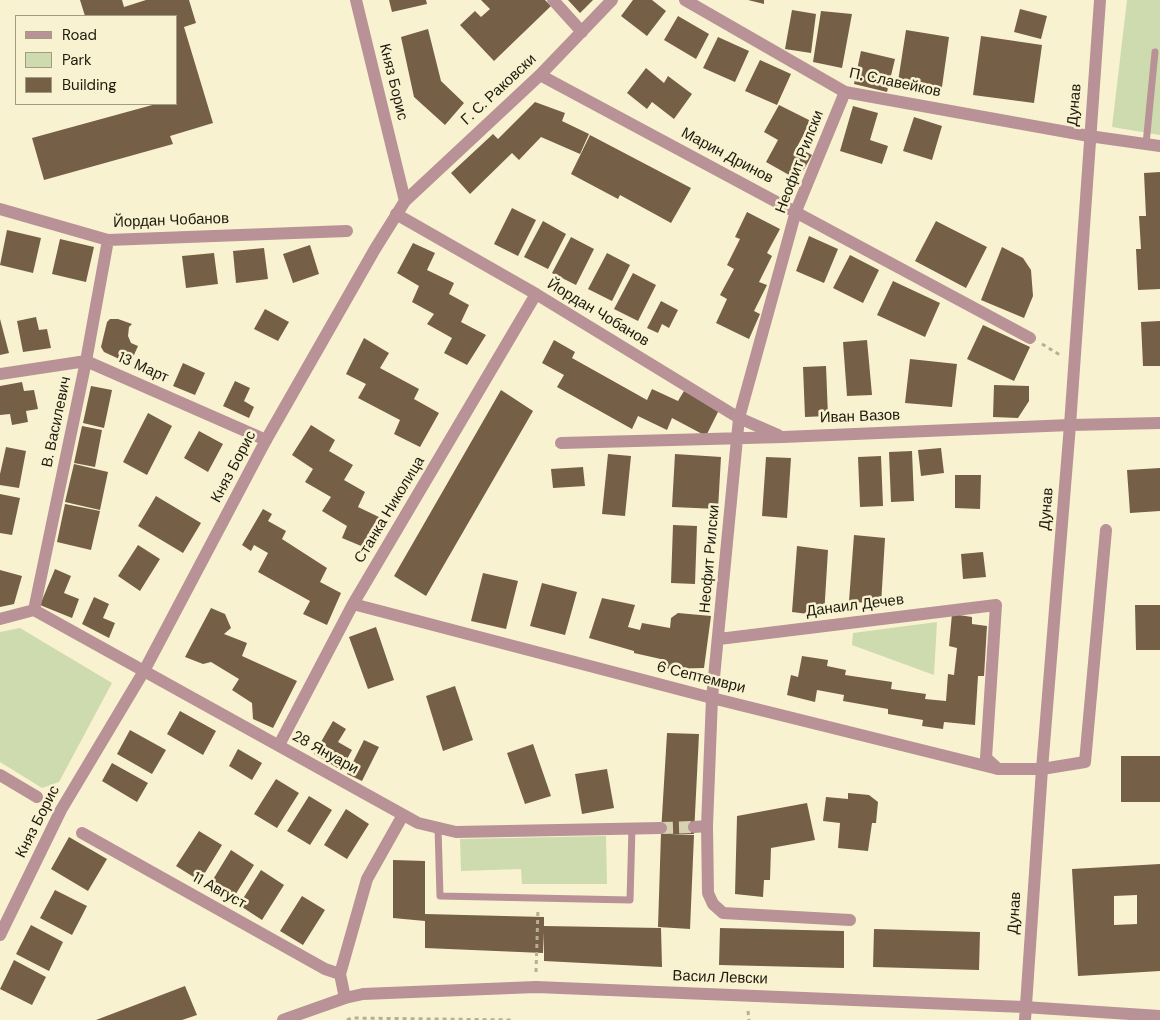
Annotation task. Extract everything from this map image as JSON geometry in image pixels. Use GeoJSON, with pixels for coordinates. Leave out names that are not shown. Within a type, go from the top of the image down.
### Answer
{"type":"FeatureCollection","features":[{"type":"Feature","properties":{"kind":"street","name":"Княз Борис"},"geometry":{"type":"LineString","coordinates":[[0,935],[61,810],[144,671],[266,440],[405,201],[356,0]]}},
{"type":"Feature","properties":{"kind":"street"},"geometry":{"type":"LineString","coordinates":[[553,0],[582,32]]}},
{"type":"Feature","properties":{"kind":"street","name":"Г. С. Раковски"},"geometry":{"type":"LineString","coordinates":[[405,201],[540,74],[612,0]]}},
{"type":"Feature","properties":{"kind":"street","name":"П. Славейков"},"geometry":{"type":"LineString","coordinates":[[685,0],[845,92],[1089,136],[1160,146]]}},
{"type":"Feature","properties":{"kind":"street","name":"Дунав"},"geometry":{"type":"LineString","coordinates":[[1025,1020],[1024,1007],[1070,425],[1100,0]]}},
{"type":"Feature","properties":{"kind":"street","name":"Марин Дринов"},"geometry":{"type":"LineString","coordinates":[[540,74],[1030,338]]}},
{"type":"Feature","properties":{"kind":"street","name":"Неофит Рилски"},"geometry":{"type":"LineString","coordinates":[[845,92],[796,211],[739,418],[712,698],[708,893],[712,904],[723,913],[850,920]]}},
{"type":"Feature","properties":{"kind":"street","name":"Йордан Чобанов"},"geometry":{"type":"LineString","coordinates":[[0,209],[108,240],[346,231]]}},
{"type":"Feature","properties":{"kind":"street","name":"Йордан Чобанов"},"geometry":{"type":"LineString","coordinates":[[396,214],[536,294],[739,418],[783,437]]}},
{"type":"Feature","properties":{"kind":"street","name":"В. Василевич"},"geometry":{"type":"LineString","coordinates":[[34,610],[86,360],[108,240]]}},
{"type":"Feature","properties":{"kind":"street","name":"Станка Николица"},"geometry":{"type":"LineString","coordinates":[[279,745],[353,604],[536,294]]}},
{"type":"Feature","properties":{"kind":"street"},"geometry":{"type":"LineString","coordinates":[[0,374],[86,360]]}},
{"type":"Feature","properties":{"kind":"street","name":"13 Март"},"geometry":{"type":"LineString","coordinates":[[86,360],[266,440]]}},
{"type":"Feature","properties":{"kind":"street","name":"Иван Вазов"},"geometry":{"type":"LineString","coordinates":[[561,443],[783,437],[1070,425],[1160,424]]}},
{"type":"Feature","properties":{"kind":"street","name":"6 Септември"},"geometry":{"type":"LineString","coordinates":[[353,604],[712,698],[998,769],[1042,769],[1085,762],[1106,530]]}},
{"type":"Feature","properties":{"kind":"street","name":"Данаил Дечев"},"geometry":{"type":"LineString","coordinates":[[719,639],[996,605],[986,758],[998,769]]}},
{"type":"Feature","properties":{"kind":"street"},"geometry":{"type":"LineString","coordinates":[[0,620],[34,610]]}},
{"type":"Feature","properties":{"kind":"street","name":"28 Януари"},"geometry":{"type":"LineString","coordinates":[[34,610],[418,823],[456,832],[661,828]]}},
{"type":"Feature","properties":{"kind":"street"},"geometry":{"type":"LineString","coordinates":[[0,774],[37,797]]}},
{"type":"Feature","properties":{"kind":"street"},"geometry":{"type":"LineString","coordinates":[[345,998],[340,974],[367,878],[403,815]]}},
{"type":"Feature","properties":{"kind":"street"},"geometry":{"type":"LineString","coordinates":[[694,827],[708,826]]}},
{"type":"Feature","properties":{"kind":"street","name":"11 Август"},"geometry":{"type":"LineString","coordinates":[[82,833],[325,969],[340,974]]}},
{"type":"Feature","properties":{"kind":"street","name":"Васил Левски"},"geometry":{"type":"LineString","coordinates":[[283,1020],[345,998],[363,994],[536,987],[1024,1007],[1160,1016]]}},
{"type":"Feature","properties":{"kind":"lane"},"geometry":{"type":"LineString","coordinates":[[1146,144],[1155,52]]}},
{"type":"Feature","properties":{"kind":"lane"},"geometry":{"type":"LineString","coordinates":[[438,828],[440,896],[630,900],[632,828]]}},
{"type":"Feature","properties":{"kind":"path"},"geometry":{"type":"LineString","coordinates":[[1030,338],[1073,362]]}},
{"type":"Feature","properties":{"kind":"path"},"geometry":{"type":"LineString","coordinates":[[536,972],[538,917]]}},
{"type":"Feature","properties":{"kind":"path"},"geometry":{"type":"LineString","coordinates":[[347,1020],[352,1018],[514,1020]]}},
{"type":"Feature","properties":{"kind":"green space"},"geometry":{"type":"Polygon","coordinates":[[[1127,0],[1160,0],[1160,135],[1112,127],[1127,0]]]}},
{"type":"Feature","properties":{"kind":"green space"},"geometry":{"type":"Polygon","coordinates":[[[937,622],[934,675],[852,645],[853,633],[937,622]]]}},
{"type":"Feature","properties":{"kind":"green space"},"geometry":{"type":"Polygon","coordinates":[[[20,628],[112,683],[59,782],[42,788],[0,762],[0,632],[20,628]]]}},
{"type":"Feature","properties":{"kind":"green space"},"geometry":{"type":"Polygon","coordinates":[[[606,836],[607,884],[522,884],[521,869],[461,871],[460,839],[606,836]]]}},
{"type":"Feature","properties":{"kind":"building"},"geometry":{"type":"Polygon","coordinates":[[[80,0],[122,0],[124,7],[146,0],[189,0],[196,23],[184,27],[213,123],[170,136],[173,144],[44,180],[32,138],[152,105],[178,105],[178,15],[85,15],[80,0]]]}},
{"type":"Feature","properties":{"kind":"building"},"geometry":{"type":"Polygon","coordinates":[[[389,0],[426,0],[427,4],[392,12],[389,0]]]}},
{"type":"Feature","properties":{"kind":"building"},"geometry":{"type":"Polygon","coordinates":[[[481,0],[545,0],[551,6],[494,61],[460,25],[475,11],[481,17],[490,9],[481,0]]]}},
{"type":"Feature","properties":{"kind":"building"},"geometry":{"type":"Polygon","coordinates":[[[568,0],[593,0],[580,13],[568,0]]]}},
{"type":"Feature","properties":{"kind":"building"},"geometry":{"type":"Polygon","coordinates":[[[633,0],[652,0],[666,11],[647,36],[621,16],[633,0]]]}},
{"type":"Feature","properties":{"kind":"building"},"geometry":{"type":"Polygon","coordinates":[[[748,0],[764,0],[764,4],[748,0]]]}},
{"type":"Feature","properties":{"kind":"building"},"geometry":{"type":"Polygon","coordinates":[[[1020,9],[1047,16],[1041,39],[1014,32],[1020,9]]]}},
{"type":"Feature","properties":{"kind":"building"},"geometry":{"type":"Polygon","coordinates":[[[792,10],[816,14],[811,53],[785,49],[792,10]]]}},
{"type":"Feature","properties":{"kind":"building"},"geometry":{"type":"Polygon","coordinates":[[[821,11],[852,14],[842,68],[813,62],[821,11]]]}},
{"type":"Feature","properties":{"kind":"building"},"geometry":{"type":"Polygon","coordinates":[[[678,16],[709,34],[696,59],[664,40],[678,16]]]}},
{"type":"Feature","properties":{"kind":"building"},"geometry":{"type":"Polygon","coordinates":[[[428,29],[441,81],[464,103],[445,125],[414,97],[401,37],[428,29]]]}},
{"type":"Feature","properties":{"kind":"building"},"geometry":{"type":"Polygon","coordinates":[[[906,30],[949,37],[941,94],[897,88],[906,30]]]}},
{"type":"Feature","properties":{"kind":"building"},"geometry":{"type":"Polygon","coordinates":[[[981,36],[1042,45],[1034,103],[973,95],[981,36]]]}},
{"type":"Feature","properties":{"kind":"building"},"geometry":{"type":"Polygon","coordinates":[[[718,37],[749,51],[735,82],[703,68],[718,37]]]}},
{"type":"Feature","properties":{"kind":"building"},"geometry":{"type":"Polygon","coordinates":[[[861,51],[895,59],[887,92],[854,84],[861,51]]]}},
{"type":"Feature","properties":{"kind":"building"},"geometry":{"type":"Polygon","coordinates":[[[760,60],[791,74],[777,105],[745,91],[760,60]]]}},
{"type":"Feature","properties":{"kind":"building"},"geometry":{"type":"Polygon","coordinates":[[[646,68],[664,83],[668,76],[692,94],[674,119],[652,102],[647,109],[627,93],[646,68]]]}},
{"type":"Feature","properties":{"kind":"building"},"geometry":{"type":"Polygon","coordinates":[[[535,102],[565,113],[562,121],[589,134],[580,154],[541,137],[519,160],[512,153],[470,194],[451,173],[493,134],[498,139],[535,102]]]}},
{"type":"Feature","properties":{"kind":"building"},"geometry":{"type":"Polygon","coordinates":[[[779,105],[811,121],[797,147],[812,155],[798,180],[766,162],[778,140],[764,132],[779,105]]]}},
{"type":"Feature","properties":{"kind":"building"},"geometry":{"type":"Polygon","coordinates":[[[853,106],[878,113],[870,140],[888,146],[882,164],[840,151],[853,106]]]}},
{"type":"Feature","properties":{"kind":"building"},"geometry":{"type":"Polygon","coordinates":[[[914,117],[942,126],[932,160],[903,151],[914,117]]]}},
{"type":"Feature","properties":{"kind":"building"},"geometry":{"type":"Polygon","coordinates":[[[590,135],[691,188],[671,223],[620,195],[618,199],[571,174],[590,135]]]}},
{"type":"Feature","properties":{"kind":"building"},"geometry":{"type":"Polygon","coordinates":[[[1160,172],[1160,289],[1138,290],[1136,249],[1141,249],[1139,216],[1146,216],[1144,173],[1160,172]]]}},
{"type":"Feature","properties":{"kind":"building"},"geometry":{"type":"Polygon","coordinates":[[[512,208],[536,220],[518,256],[494,244],[512,208]]]}},
{"type":"Feature","properties":{"kind":"building"},"geometry":{"type":"Polygon","coordinates":[[[747,212],[780,229],[767,253],[772,256],[759,282],[767,285],[754,311],[760,314],[749,339],[716,323],[727,299],[720,295],[734,269],[727,265],[740,239],[735,237],[747,212]]]}},
{"type":"Feature","properties":{"kind":"building"},"geometry":{"type":"Polygon","coordinates":[[[543,221],[566,234],[548,269],[524,257],[543,221]]]}},
{"type":"Feature","properties":{"kind":"building"},"geometry":{"type":"Polygon","coordinates":[[[936,221],[987,247],[966,288],[915,261],[936,221]]]}},
{"type":"Feature","properties":{"kind":"building"},"geometry":{"type":"Polygon","coordinates":[[[7,230],[41,238],[33,273],[0,265],[7,230]]]}},
{"type":"Feature","properties":{"kind":"building"},"geometry":{"type":"Polygon","coordinates":[[[809,236],[838,249],[824,283],[796,271],[809,236]]]}},
{"type":"Feature","properties":{"kind":"building"},"geometry":{"type":"Polygon","coordinates":[[[571,237],[594,249],[576,285],[552,273],[571,237]]]}},
{"type":"Feature","properties":{"kind":"building"},"geometry":{"type":"Polygon","coordinates":[[[60,239],[94,247],[86,282],[52,274],[60,239]]]}},
{"type":"Feature","properties":{"kind":"building"},"geometry":{"type":"Polygon","coordinates":[[[413,243],[435,253],[427,270],[454,283],[449,294],[469,305],[461,322],[486,335],[467,365],[444,353],[452,338],[427,324],[434,314],[412,302],[419,286],[397,273],[413,243]]]}},
{"type":"Feature","properties":{"kind":"building"},"geometry":{"type":"Polygon","coordinates":[[[310,245],[319,274],[293,283],[283,254],[310,245]]]}},
{"type":"Feature","properties":{"kind":"building"},"geometry":{"type":"Polygon","coordinates":[[[1002,247],[1023,258],[1031,270],[1033,296],[1024,318],[981,300],[1002,247]]]}},
{"type":"Feature","properties":{"kind":"building"},"geometry":{"type":"Polygon","coordinates":[[[264,248],[268,279],[236,283],[233,251],[264,248]]]}},
{"type":"Feature","properties":{"kind":"building"},"geometry":{"type":"Polygon","coordinates":[[[214,253],[218,284],[186,288],[182,256],[214,253]]]}},
{"type":"Feature","properties":{"kind":"building"},"geometry":{"type":"Polygon","coordinates":[[[607,253],[630,265],[612,301],[588,289],[607,253]]]}},
{"type":"Feature","properties":{"kind":"building"},"geometry":{"type":"Polygon","coordinates":[[[850,255],[879,270],[863,303],[833,288],[850,255]]]}},
{"type":"Feature","properties":{"kind":"building"},"geometry":{"type":"Polygon","coordinates":[[[633,273],[656,285],[638,321],[614,309],[633,273]]]}},
{"type":"Feature","properties":{"kind":"building"},"geometry":{"type":"Polygon","coordinates":[[[893,281],[940,303],[925,337],[877,315],[893,281]]]}},
{"type":"Feature","properties":{"kind":"building"},"geometry":{"type":"Polygon","coordinates":[[[661,301],[678,310],[669,328],[662,324],[658,333],[647,328],[661,301]]]}},
{"type":"Feature","properties":{"kind":"building"},"geometry":{"type":"Polygon","coordinates":[[[265,309],[289,322],[278,341],[254,329],[265,309]]]}},
{"type":"Feature","properties":{"kind":"building"},"geometry":{"type":"Polygon","coordinates":[[[36,317],[39,330],[47,329],[51,348],[23,352],[17,321],[36,317]]]}},
{"type":"Feature","properties":{"kind":"building"},"geometry":{"type":"Polygon","coordinates":[[[0,319],[9,353],[0,355],[0,319]]]}},
{"type":"Feature","properties":{"kind":"building"},"geometry":{"type":"Polygon","coordinates":[[[110,319],[118,319],[132,324],[129,327],[128,336],[131,343],[138,346],[130,364],[104,352],[101,347],[107,322],[110,319]]]}},
{"type":"Feature","properties":{"kind":"building"},"geometry":{"type":"Polygon","coordinates":[[[1160,321],[1160,366],[1143,366],[1141,322],[1160,321]]]}},
{"type":"Feature","properties":{"kind":"building"},"geometry":{"type":"Polygon","coordinates":[[[983,325],[1030,347],[1014,381],[967,359],[983,325]]]}},
{"type":"Feature","properties":{"kind":"building"},"geometry":{"type":"Polygon","coordinates":[[[364,338],[389,353],[380,368],[419,389],[414,399],[439,413],[420,447],[394,434],[400,420],[358,398],[366,384],[346,374],[364,338]]]}},
{"type":"Feature","properties":{"kind":"building"},"geometry":{"type":"Polygon","coordinates":[[[554,340],[575,352],[572,358],[647,400],[652,389],[678,401],[684,391],[719,410],[706,436],[672,418],[667,430],[638,416],[632,429],[557,387],[564,375],[542,363],[554,340]]]}},
{"type":"Feature","properties":{"kind":"building"},"geometry":{"type":"Polygon","coordinates":[[[867,340],[872,395],[847,396],[843,342],[867,340]]]}},
{"type":"Feature","properties":{"kind":"building"},"geometry":{"type":"Polygon","coordinates":[[[910,359],[957,364],[952,407],[905,403],[910,359]]]}},
{"type":"Feature","properties":{"kind":"building"},"geometry":{"type":"Polygon","coordinates":[[[183,363],[205,373],[195,395],[173,386],[183,363]]]}},
{"type":"Feature","properties":{"kind":"building"},"geometry":{"type":"Polygon","coordinates":[[[826,366],[828,416],[805,417],[803,367],[826,366]]]}},
{"type":"Feature","properties":{"kind":"building"},"geometry":{"type":"Polygon","coordinates":[[[235,381],[250,388],[244,401],[254,407],[249,418],[223,406],[235,381]]]}},
{"type":"Feature","properties":{"kind":"building"},"geometry":{"type":"Polygon","coordinates":[[[22,382],[24,391],[34,390],[38,409],[26,411],[28,422],[12,425],[10,414],[0,415],[0,386],[22,382]]]}},
{"type":"Feature","properties":{"kind":"building"},"geometry":{"type":"Polygon","coordinates":[[[994,385],[1029,386],[1029,401],[1018,418],[993,417],[994,385]]]}},
{"type":"Feature","properties":{"kind":"building"},"geometry":{"type":"Polygon","coordinates":[[[91,386],[112,390],[104,428],[83,423],[91,386]]]}},
{"type":"Feature","properties":{"kind":"building"},"geometry":{"type":"Polygon","coordinates":[[[501,390],[533,411],[426,596],[394,576],[501,390]]]}},
{"type":"Feature","properties":{"kind":"building"},"geometry":{"type":"Polygon","coordinates":[[[148,413],[172,426],[147,475],[123,462],[148,413]]]}},
{"type":"Feature","properties":{"kind":"building"},"geometry":{"type":"Polygon","coordinates":[[[311,425],[335,440],[329,451],[353,465],[344,480],[365,492],[358,507],[381,518],[366,548],[342,538],[347,526],[322,511],[331,497],[305,482],[313,469],[292,455],[311,425]]]}},
{"type":"Feature","properties":{"kind":"building"},"geometry":{"type":"Polygon","coordinates":[[[82,426],[102,430],[95,467],[74,463],[82,426]]]}},
{"type":"Feature","properties":{"kind":"building"},"geometry":{"type":"Polygon","coordinates":[[[199,431],[223,444],[208,472],[184,458],[199,431]]]}},
{"type":"Feature","properties":{"kind":"building"},"geometry":{"type":"Polygon","coordinates":[[[6,447],[26,451],[19,488],[0,485],[0,474],[6,447]]]}},
{"type":"Feature","properties":{"kind":"building"},"geometry":{"type":"Polygon","coordinates":[[[941,448],[944,473],[921,476],[918,450],[941,448]]]}},
{"type":"Feature","properties":{"kind":"building"},"geometry":{"type":"Polygon","coordinates":[[[912,451],[914,501],[891,502],[889,452],[912,451]]]}},
{"type":"Feature","properties":{"kind":"building"},"geometry":{"type":"Polygon","coordinates":[[[608,454],[631,456],[625,516],[602,514],[608,454]]]}},
{"type":"Feature","properties":{"kind":"building"},"geometry":{"type":"Polygon","coordinates":[[[675,454],[721,457],[718,509],[672,507],[675,454]]]}},
{"type":"Feature","properties":{"kind":"building"},"geometry":{"type":"Polygon","coordinates":[[[881,456],[883,506],[860,507],[858,457],[881,456]]]}},
{"type":"Feature","properties":{"kind":"building"},"geometry":{"type":"Polygon","coordinates":[[[766,457],[791,458],[787,518],[762,516],[766,457]]]}},
{"type":"Feature","properties":{"kind":"building"},"geometry":{"type":"Polygon","coordinates":[[[74,464],[108,472],[100,510],[65,502],[74,464]]]}},
{"type":"Feature","properties":{"kind":"building"},"geometry":{"type":"Polygon","coordinates":[[[583,467],[585,486],[553,488],[551,469],[583,467]]]}},
{"type":"Feature","properties":{"kind":"building"},"geometry":{"type":"Polygon","coordinates":[[[1160,468],[1160,511],[1130,513],[1127,470],[1160,468]]]}},
{"type":"Feature","properties":{"kind":"building"},"geometry":{"type":"Polygon","coordinates":[[[955,475],[981,475],[980,509],[955,508],[955,475]]]}},
{"type":"Feature","properties":{"kind":"building"},"geometry":{"type":"Polygon","coordinates":[[[0,494],[20,498],[12,535],[0,533],[0,494]]]}},
{"type":"Feature","properties":{"kind":"building"},"geometry":{"type":"Polygon","coordinates":[[[156,496],[201,523],[183,553],[138,526],[156,496]]]}},
{"type":"Feature","properties":{"kind":"building"},"geometry":{"type":"Polygon","coordinates":[[[65,504],[100,511],[91,550],[57,542],[65,504]]]}},
{"type":"Feature","properties":{"kind":"building"},"geometry":{"type":"Polygon","coordinates":[[[263,509],[272,514],[268,521],[286,531],[282,539],[327,568],[320,582],[341,593],[327,625],[303,614],[310,601],[258,572],[268,553],[254,545],[251,551],[242,545],[263,509]]]}},
{"type":"Feature","properties":{"kind":"building"},"geometry":{"type":"Polygon","coordinates":[[[673,525],[697,526],[695,584],[671,583],[673,525]]]}},
{"type":"Feature","properties":{"kind":"building"},"geometry":{"type":"Polygon","coordinates":[[[854,535],[885,538],[881,605],[849,601],[854,535]]]}},
{"type":"Feature","properties":{"kind":"building"},"geometry":{"type":"Polygon","coordinates":[[[138,545],[160,559],[140,591],[118,576],[138,545]]]}},
{"type":"Feature","properties":{"kind":"building"},"geometry":{"type":"Polygon","coordinates":[[[797,546],[828,550],[824,616],[792,612],[797,546]]]}},
{"type":"Feature","properties":{"kind":"building"},"geometry":{"type":"Polygon","coordinates":[[[983,552],[986,577],[963,579],[961,554],[983,552]]]}},
{"type":"Feature","properties":{"kind":"building"},"geometry":{"type":"Polygon","coordinates":[[[55,569],[71,576],[64,593],[79,599],[72,618],[40,605],[55,569]]]}},
{"type":"Feature","properties":{"kind":"building"},"geometry":{"type":"Polygon","coordinates":[[[0,570],[22,576],[14,604],[0,607],[0,570]]]}},
{"type":"Feature","properties":{"kind":"building"},"geometry":{"type":"Polygon","coordinates":[[[483,573],[518,581],[506,629],[471,621],[483,573]]]}},
{"type":"Feature","properties":{"kind":"building"},"geometry":{"type":"Polygon","coordinates":[[[542,583],[577,592],[565,635],[530,626],[542,583]]]}},
{"type":"Feature","properties":{"kind":"building"},"geometry":{"type":"Polygon","coordinates":[[[94,597],[109,604],[103,618],[115,623],[109,638],[82,624],[94,597]]]}},
{"type":"Feature","properties":{"kind":"building"},"geometry":{"type":"Polygon","coordinates":[[[602,598],[635,605],[628,627],[640,630],[642,623],[670,628],[671,618],[678,613],[711,616],[704,668],[665,669],[665,660],[634,653],[634,651],[589,638],[602,598]]]}},
{"type":"Feature","properties":{"kind":"building"},"geometry":{"type":"Polygon","coordinates":[[[1135,605],[1160,605],[1160,650],[1136,650],[1135,605]]]}},
{"type":"Feature","properties":{"kind":"building"},"geometry":{"type":"Polygon","coordinates":[[[211,608],[225,614],[231,628],[224,634],[247,643],[242,656],[297,681],[273,728],[253,719],[252,703],[232,690],[239,679],[211,662],[203,664],[185,657],[211,608]]]}},
{"type":"Feature","properties":{"kind":"building"},"geometry":{"type":"Polygon","coordinates":[[[952,614],[972,617],[972,624],[987,626],[984,676],[978,676],[975,725],[944,722],[943,729],[922,726],[923,720],[888,714],[888,709],[843,701],[844,695],[817,690],[815,702],[787,695],[791,675],[798,677],[802,656],[828,660],[827,666],[846,670],[845,675],[892,682],[891,689],[926,694],[925,699],[946,701],[948,674],[954,675],[957,648],[949,646],[952,614]]]}},
{"type":"Feature","properties":{"kind":"building"},"geometry":{"type":"Polygon","coordinates":[[[376,627],[394,680],[368,689],[349,637],[376,627]]]}},
{"type":"Feature","properties":{"kind":"building"},"geometry":{"type":"Polygon","coordinates":[[[455,686],[473,740],[443,751],[426,696],[455,686]]]}},
{"type":"Feature","properties":{"kind":"building"},"geometry":{"type":"Polygon","coordinates":[[[180,711],[216,731],[203,755],[167,734],[180,711]]]}},
{"type":"Feature","properties":{"kind":"building"},"geometry":{"type":"Polygon","coordinates":[[[333,721],[346,729],[338,742],[352,750],[341,770],[314,754],[333,721]]]}},
{"type":"Feature","properties":{"kind":"building"},"geometry":{"type":"Polygon","coordinates":[[[130,730],[166,750],[152,774],[117,754],[130,730]]]}},
{"type":"Feature","properties":{"kind":"building"},"geometry":{"type":"Polygon","coordinates":[[[667,733],[699,734],[694,834],[670,834],[694,835],[690,929],[658,927],[667,733]]]}},
{"type":"Feature","properties":{"kind":"building"},"geometry":{"type":"Polygon","coordinates":[[[364,740],[379,747],[362,781],[347,774],[364,740]]]}},
{"type":"Feature","properties":{"kind":"building"},"geometry":{"type":"Polygon","coordinates":[[[533,744],[551,796],[525,804],[507,753],[533,744]]]}},
{"type":"Feature","properties":{"kind":"building"},"geometry":{"type":"Polygon","coordinates":[[[238,749],[262,763],[252,780],[229,766],[238,749]]]}},
{"type":"Feature","properties":{"kind":"building"},"geometry":{"type":"Polygon","coordinates":[[[1121,756],[1160,756],[1160,802],[1121,802],[1121,756]]]}},
{"type":"Feature","properties":{"kind":"building"},"geometry":{"type":"Polygon","coordinates":[[[112,763],[148,783],[137,802],[102,781],[112,763]]]}},
{"type":"Feature","properties":{"kind":"building"},"geometry":{"type":"Polygon","coordinates":[[[607,769],[614,808],[582,814],[575,774],[607,769]]]}},
{"type":"Feature","properties":{"kind":"building"},"geometry":{"type":"Polygon","coordinates":[[[276,779],[299,793],[277,828],[254,814],[276,779]]]}},
{"type":"Feature","properties":{"kind":"building"},"geometry":{"type":"Polygon","coordinates":[[[848,793],[869,795],[878,802],[876,823],[872,823],[868,851],[838,848],[840,823],[823,821],[826,797],[848,799],[848,793]]]}},
{"type":"Feature","properties":{"kind":"building"},"geometry":{"type":"Polygon","coordinates":[[[309,796],[332,810],[310,845],[287,831],[309,796]]]}},
{"type":"Feature","properties":{"kind":"building"},"geometry":{"type":"Polygon","coordinates":[[[807,803],[815,840],[771,848],[770,880],[764,880],[763,897],[735,894],[737,816],[807,803]]]}},
{"type":"Feature","properties":{"kind":"building"},"geometry":{"type":"Polygon","coordinates":[[[346,809],[369,824],[347,859],[324,845],[346,809]]]}},
{"type":"Feature","properties":{"kind":"building"},"geometry":{"type":"Polygon","coordinates":[[[199,831],[222,845],[200,881],[176,866],[199,831]]]}},
{"type":"Feature","properties":{"kind":"building"},"geometry":{"type":"Polygon","coordinates":[[[69,837],[107,859],[88,891],[51,869],[69,837]]]}},
{"type":"Feature","properties":{"kind":"building"},"geometry":{"type":"Polygon","coordinates":[[[231,850],[254,865],[232,900],[209,886],[231,850]]]}},
{"type":"Feature","properties":{"kind":"building"},"geometry":{"type":"Polygon","coordinates":[[[393,860],[425,861],[425,914],[544,917],[544,926],[661,928],[662,967],[544,961],[544,932],[543,953],[425,948],[425,921],[393,918],[393,860]]]}},
{"type":"Feature","properties":{"kind":"building"},"geometry":{"type":"Polygon","coordinates":[[[1160,864],[1160,971],[1078,976],[1072,869],[1160,864]],[[1137,895],[1114,896],[1114,925],[1137,924],[1137,895]]]}},
{"type":"Feature","properties":{"kind":"building"},"geometry":{"type":"Polygon","coordinates":[[[261,870],[284,885],[262,920],[239,905],[261,870]]]}},
{"type":"Feature","properties":{"kind":"building"},"geometry":{"type":"Polygon","coordinates":[[[55,890],[87,906],[72,935],[40,918],[55,890]]]}},
{"type":"Feature","properties":{"kind":"building"},"geometry":{"type":"Polygon","coordinates":[[[302,896],[325,910],[303,945],[280,931],[302,896]]]}},
{"type":"Feature","properties":{"kind":"building"},"geometry":{"type":"Polygon","coordinates":[[[31,925],[63,942],[49,971],[16,954],[31,925]]]}},
{"type":"Feature","properties":{"kind":"building"},"geometry":{"type":"Polygon","coordinates":[[[720,928],[844,931],[844,968],[719,965],[720,928]]]}},
{"type":"Feature","properties":{"kind":"building"},"geometry":{"type":"Polygon","coordinates":[[[874,929],[980,932],[979,970],[873,967],[874,929]]]}},
{"type":"Feature","properties":{"kind":"building"},"geometry":{"type":"Polygon","coordinates":[[[14,960],[46,977],[32,1005],[0,989],[14,960]]]}},
{"type":"Feature","properties":{"kind":"building"},"geometry":{"type":"Polygon","coordinates":[[[185,986],[197,1015],[182,1020],[96,1020],[185,986]]]}},
{"type":"Feature","properties":{"kind":"tunnel"},"geometry":{"type":"LineString","coordinates":[[661,828],[694,827]]}}]}
